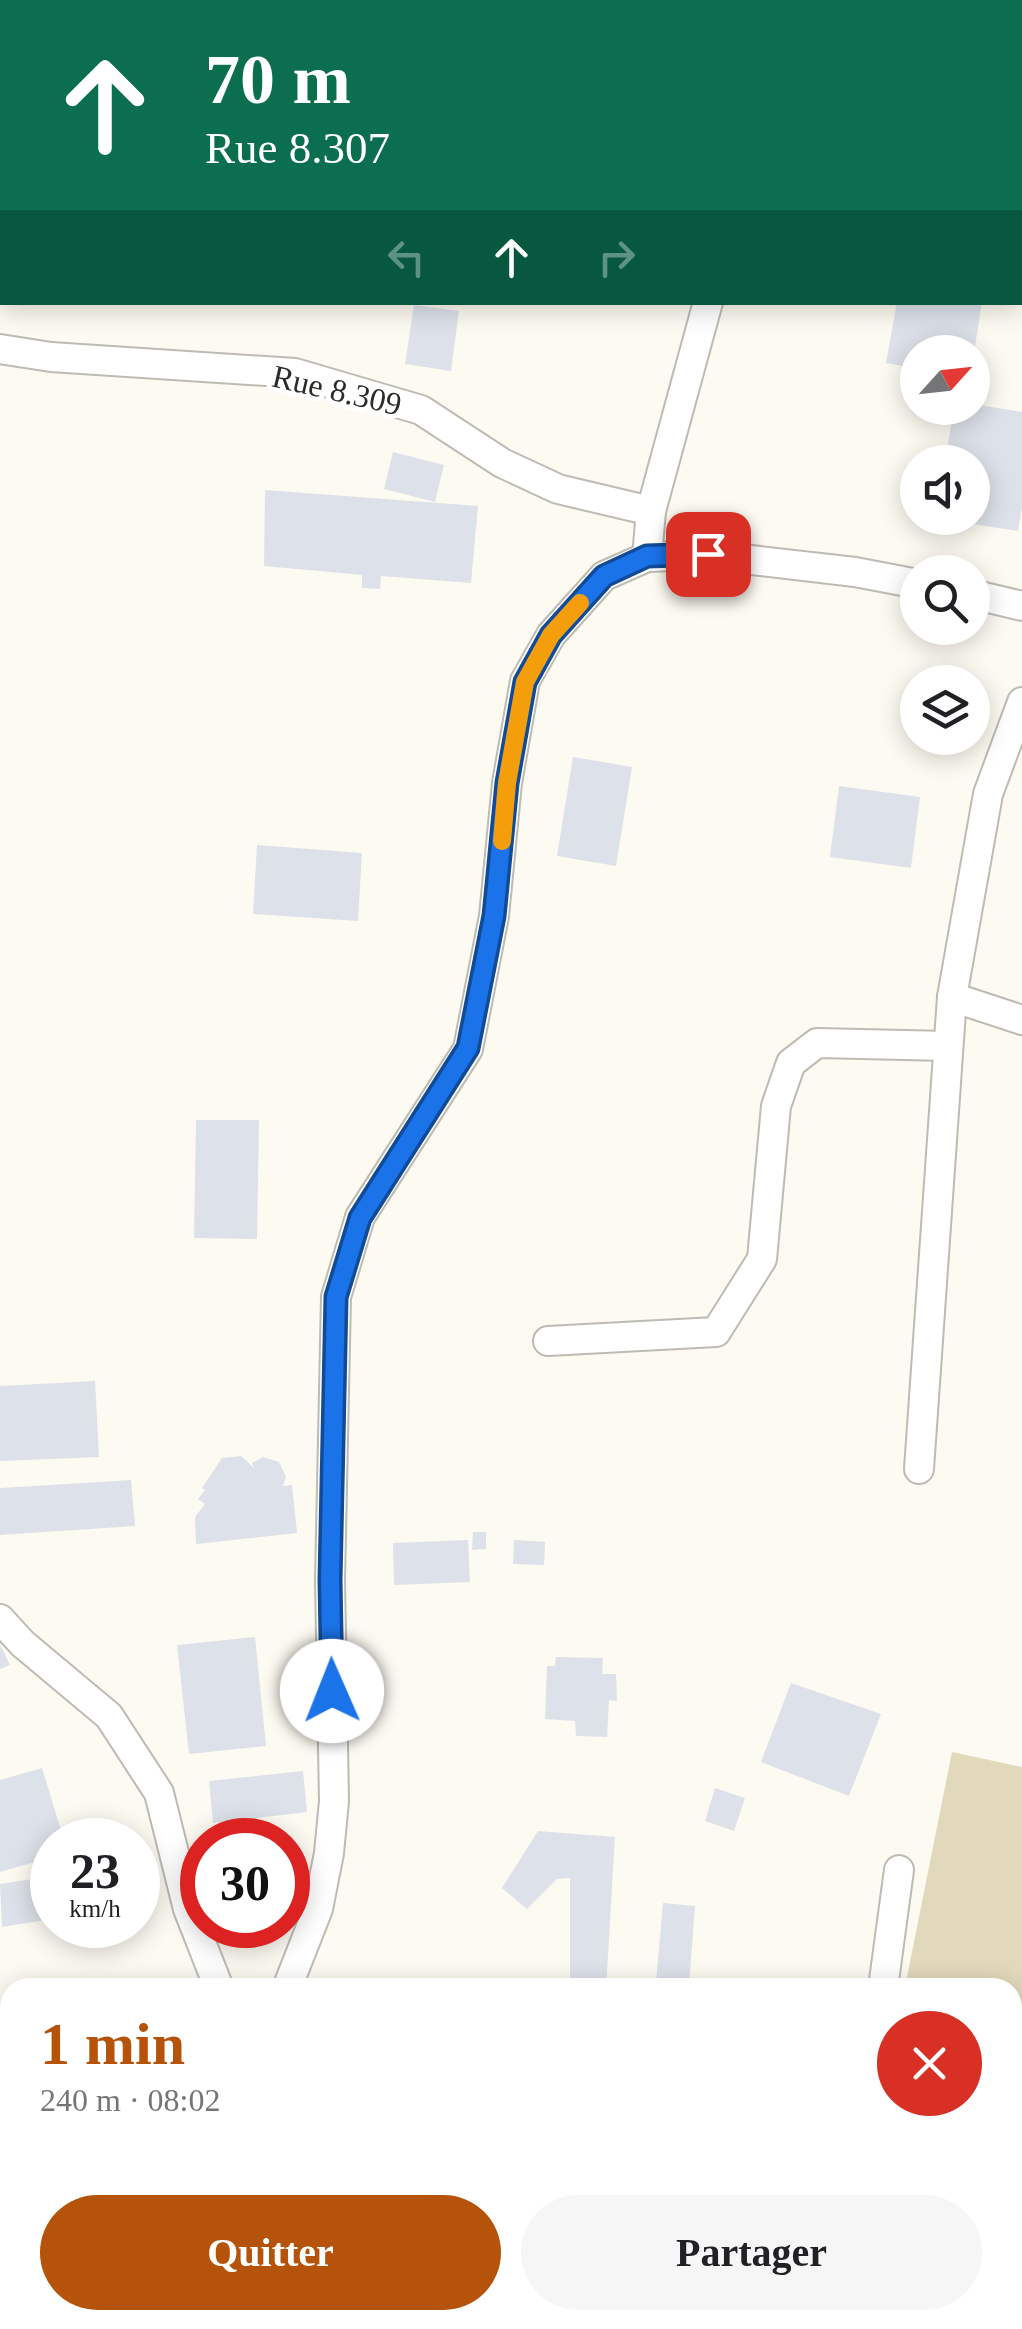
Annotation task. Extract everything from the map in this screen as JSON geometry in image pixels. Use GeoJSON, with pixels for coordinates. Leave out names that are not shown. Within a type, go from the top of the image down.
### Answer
{"type":"FeatureCollection","features":[{"type":"Feature","properties":{"kind":"street"},"geometry":{"type":"LineString","coordinates":[[647,556],[651,511],[707,305]]}},
{"type":"Feature","properties":{"kind":"street","name":"Rue 8.309"},"geometry":{"type":"LineString","coordinates":[[0,349],[51,357],[295,374],[421,410],[502,463],[558,489],[651,511]]}},
{"type":"Feature","properties":{"kind":"street"},"geometry":{"type":"LineString","coordinates":[[291,1978],[318,1909],[334,1801],[330,1580],[336,1297],[360,1218],[468,1048],[494,916],[507,783],[525,682],[551,635],[604,576],[647,556],[708,554],[900,581]]}},
{"type":"Feature","properties":{"kind":"street"},"geometry":{"type":"LineString","coordinates":[[990,598],[1022,606]]}},
{"type":"Feature","properties":{"kind":"street"},"geometry":{"type":"LineString","coordinates":[[918,1469],[952,997],[988,794],[1022,702]]}},
{"type":"Feature","properties":{"kind":"street"},"geometry":{"type":"LineString","coordinates":[[952,997],[1022,1020]]}},
{"type":"Feature","properties":{"kind":"street"},"geometry":{"type":"LineString","coordinates":[[548,1341],[716,1332],[762,1259],[776,1106],[791,1063],[818,1042],[948,1046]]}},
{"type":"Feature","properties":{"kind":"street"},"geometry":{"type":"LineString","coordinates":[[0,1619],[23,1644],[109,1716],[159,1794],[188,1908],[215,1978]]}},
{"type":"Feature","properties":{"kind":"street"},"geometry":{"type":"LineString","coordinates":[[885,1978],[900,1870]]}},
{"type":"Feature","properties":{"kind":"shaded area"},"geometry":{"type":"Polygon","coordinates":[[[952,1752],[1022,1767],[1022,1978],[907,1978],[952,1752]]]}},
{"type":"Feature","properties":{"kind":"building"},"geometry":{"type":"Polygon","coordinates":[[[414,305],[459,311],[451,371],[405,364],[414,305]]]}},
{"type":"Feature","properties":{"kind":"building"},"geometry":{"type":"Polygon","coordinates":[[[896,305],[982,305],[977,335],[900,335],[900,366],[886,363],[896,305]]]}},
{"type":"Feature","properties":{"kind":"building"},"geometry":{"type":"Polygon","coordinates":[[[990,407],[1022,412],[1022,507],[1018,531],[990,527],[990,445],[948,445],[951,425],[990,425],[990,407]]]}},
{"type":"Feature","properties":{"kind":"building"},"geometry":{"type":"Polygon","coordinates":[[[393,452],[444,465],[435,502],[384,489],[393,452]]]}},
{"type":"Feature","properties":{"kind":"building"},"geometry":{"type":"Polygon","coordinates":[[[265,490],[478,506],[471,583],[381,576],[380,589],[362,588],[362,575],[264,566],[265,490]]]}},
{"type":"Feature","properties":{"kind":"building"},"geometry":{"type":"Polygon","coordinates":[[[573,757],[632,767],[616,866],[557,856],[573,757]]]}},
{"type":"Feature","properties":{"kind":"building"},"geometry":{"type":"Polygon","coordinates":[[[839,786],[920,797],[911,868],[830,857],[839,786]]]}},
{"type":"Feature","properties":{"kind":"building"},"geometry":{"type":"Polygon","coordinates":[[[257,845],[362,853],[358,921],[253,914],[257,845]]]}},
{"type":"Feature","properties":{"kind":"building"},"geometry":{"type":"Polygon","coordinates":[[[196,1120],[259,1120],[257,1239],[194,1238],[196,1120]]]}},
{"type":"Feature","properties":{"kind":"building"},"geometry":{"type":"Polygon","coordinates":[[[95,1381],[99,1457],[0,1461],[0,1386],[95,1381]]]}},
{"type":"Feature","properties":{"kind":"building"},"geometry":{"type":"Polygon","coordinates":[[[241,1456],[254,1468],[252,1463],[263,1457],[279,1462],[286,1477],[283,1486],[292,1485],[297,1533],[196,1544],[195,1517],[205,1504],[198,1499],[205,1490],[202,1488],[222,1458],[241,1456]]]}},
{"type":"Feature","properties":{"kind":"building"},"geometry":{"type":"Polygon","coordinates":[[[131,1480],[135,1526],[0,1535],[0,1488],[131,1480]]]}},
{"type":"Feature","properties":{"kind":"building"},"geometry":{"type":"Polygon","coordinates":[[[473,1532],[486,1532],[486,1549],[472,1550],[473,1532]]]}},
{"type":"Feature","properties":{"kind":"building"},"geometry":{"type":"Polygon","coordinates":[[[468,1540],[470,1582],[394,1585],[393,1543],[468,1540]]]}},
{"type":"Feature","properties":{"kind":"building"},"geometry":{"type":"Polygon","coordinates":[[[514,1540],[545,1542],[544,1565],[513,1564],[514,1540]]]}},
{"type":"Feature","properties":{"kind":"building"},"geometry":{"type":"Polygon","coordinates":[[[255,1637],[266,1746],[189,1754],[177,1645],[255,1637]]]}},
{"type":"Feature","properties":{"kind":"building"},"geometry":{"type":"Polygon","coordinates":[[[0,1644],[10,1665],[0,1669],[0,1644]]]}},
{"type":"Feature","properties":{"kind":"building"},"geometry":{"type":"Polygon","coordinates":[[[556,1657],[603,1658],[602,1674],[616,1674],[617,1701],[609,1700],[607,1737],[576,1736],[575,1721],[545,1719],[547,1666],[555,1666],[556,1657]]]}},
{"type":"Feature","properties":{"kind":"building"},"geometry":{"type":"Polygon","coordinates":[[[791,1683],[881,1714],[849,1796],[761,1762],[791,1683]]]}},
{"type":"Feature","properties":{"kind":"building"},"geometry":{"type":"Polygon","coordinates":[[[42,1768],[57,1818],[30,1818],[30,1863],[0,1872],[0,1780],[42,1768]]]}},
{"type":"Feature","properties":{"kind":"building"},"geometry":{"type":"Polygon","coordinates":[[[303,1771],[307,1812],[213,1818],[209,1781],[303,1771]]]}},
{"type":"Feature","properties":{"kind":"building"},"geometry":{"type":"Polygon","coordinates":[[[715,1788],[745,1798],[734,1831],[705,1821],[715,1788]]]}},
{"type":"Feature","properties":{"kind":"building"},"geometry":{"type":"Polygon","coordinates":[[[538,1831],[615,1837],[607,1978],[570,1978],[570,1878],[557,1879],[527,1909],[502,1888],[538,1831]]]}},
{"type":"Feature","properties":{"kind":"building"},"geometry":{"type":"Polygon","coordinates":[[[30,1879],[30,1923],[2,1927],[0,1884],[30,1879]]]}},
{"type":"Feature","properties":{"kind":"building"},"geometry":{"type":"Polygon","coordinates":[[[663,1903],[695,1906],[690,1978],[656,1978],[663,1903]]]}},
{"type":"Feature","properties":{"kind":"slow traffic"},"geometry":{"type":"LineString","coordinates":[[502,841],[507,783],[525,682],[551,635],[580,603]]}},
{"type":"Feature","properties":{"kind":"route"},"geometry":{"type":"LineString","coordinates":[[332,1691],[330,1580],[336,1297],[360,1218],[468,1048],[494,916],[507,783],[525,682],[551,635],[604,576],[647,556],[708,554]]}}]}
